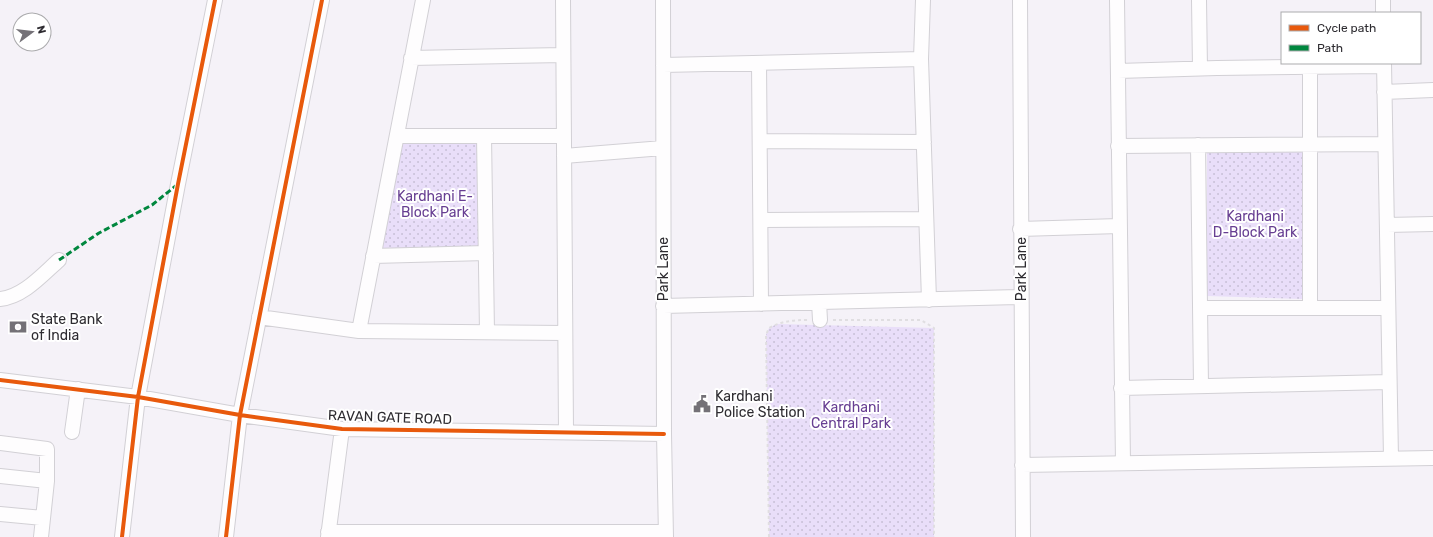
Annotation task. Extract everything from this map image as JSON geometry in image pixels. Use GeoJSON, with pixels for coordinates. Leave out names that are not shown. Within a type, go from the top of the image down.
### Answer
{"type":"FeatureCollection","features":[{"type":"Feature","properties":{"kind":"street"},"geometry":{"type":"LineString","coordinates":[[122,537],[138,397],[215,0]]}},
{"type":"Feature","properties":{"kind":"street"},"geometry":{"type":"LineString","coordinates":[[226,537],[240,415],[322,0]]}},
{"type":"Feature","properties":{"kind":"street"},"geometry":{"type":"LineString","coordinates":[[359,331],[423,0]]}},
{"type":"Feature","properties":{"kind":"street"},"geometry":{"type":"LineString","coordinates":[[563,0],[566,432]]}},
{"type":"Feature","properties":{"kind":"street","name":"Park Lane"},"geometry":{"type":"LineString","coordinates":[[663,0],[665,534]]}},
{"type":"Feature","properties":{"kind":"street"},"geometry":{"type":"LineString","coordinates":[[923,0],[922,59],[929,300]]}},
{"type":"Feature","properties":{"kind":"street","name":"Park Lane"},"geometry":{"type":"LineString","coordinates":[[1020,0],[1020,229],[1023,537]]}},
{"type":"Feature","properties":{"kind":"street"},"geometry":{"type":"LineString","coordinates":[[1117,0],[1122,463]]}},
{"type":"Feature","properties":{"kind":"street"},"geometry":{"type":"LineString","coordinates":[[1199,0],[1200,68]]}},
{"type":"Feature","properties":{"kind":"street"},"geometry":{"type":"LineString","coordinates":[[1383,0],[1383,12]]}},
{"type":"Feature","properties":{"kind":"street"},"geometry":{"type":"LineString","coordinates":[[412,58],[563,55]]}},
{"type":"Feature","properties":{"kind":"street"},"geometry":{"type":"LineString","coordinates":[[663,65],[922,59]]}},
{"type":"Feature","properties":{"kind":"street"},"geometry":{"type":"LineString","coordinates":[[759,63],[762,220],[761,304]]}},
{"type":"Feature","properties":{"kind":"street"},"geometry":{"type":"LineString","coordinates":[[1118,71],[1200,68],[1310,68],[1384,65],[1391,458]]}},
{"type":"Feature","properties":{"kind":"street"},"geometry":{"type":"LineString","coordinates":[[1310,68],[1310,308]]}},
{"type":"Feature","properties":{"kind":"street"},"geometry":{"type":"LineString","coordinates":[[1384,92],[1433,90]]}},
{"type":"Feature","properties":{"kind":"street"},"geometry":{"type":"LineString","coordinates":[[397,136],[564,136]]}},
{"type":"Feature","properties":{"kind":"street"},"geometry":{"type":"LineString","coordinates":[[484,136],[487,332]]}},
{"type":"Feature","properties":{"kind":"street"},"geometry":{"type":"LineString","coordinates":[[760,141],[924,142]]}},
{"type":"Feature","properties":{"kind":"street"},"geometry":{"type":"LineString","coordinates":[[1118,146],[1310,143],[1385,144]]}},
{"type":"Feature","properties":{"kind":"street"},"geometry":{"type":"LineString","coordinates":[[1198,145],[1201,386]]}},
{"type":"Feature","properties":{"kind":"street"},"geometry":{"type":"LineString","coordinates":[[564,156],[663,148]]}},
{"type":"Feature","properties":{"kind":"street"},"geometry":{"type":"LineString","coordinates":[[762,220],[926,219]]}},
{"type":"Feature","properties":{"kind":"street"},"geometry":{"type":"LineString","coordinates":[[1387,225],[1433,224]]}},
{"type":"Feature","properties":{"kind":"street"},"geometry":{"type":"LineString","coordinates":[[1020,229],[1119,226]]}},
{"type":"Feature","properties":{"kind":"street"},"geometry":{"type":"LineString","coordinates":[[373,256],[486,253]]}},
{"type":"Feature","properties":{"kind":"street"},"geometry":{"type":"LineString","coordinates":[[0,298],[17,294],[28,287],[59,260]]}},
{"type":"Feature","properties":{"kind":"street"},"geometry":{"type":"LineString","coordinates":[[664,306],[1021,297]]}},
{"type":"Feature","properties":{"kind":"street"},"geometry":{"type":"LineString","coordinates":[[819,302],[820,320]]}},
{"type":"Feature","properties":{"kind":"street"},"geometry":{"type":"LineString","coordinates":[[1200,308],[1388,308]]}},
{"type":"Feature","properties":{"kind":"street"},"geometry":{"type":"LineString","coordinates":[[259,318],[359,331],[565,333]]}},
{"type":"Feature","properties":{"kind":"street","name":"RAVAN GATE ROAD"},"geometry":{"type":"LineString","coordinates":[[0,380],[138,397],[240,415],[342,429],[664,434]]}},
{"type":"Feature","properties":{"kind":"street"},"geometry":{"type":"LineString","coordinates":[[1121,388],[1389,382]]}},
{"type":"Feature","properties":{"kind":"street"},"geometry":{"type":"LineString","coordinates":[[72,432],[78,390]]}},
{"type":"Feature","properties":{"kind":"street"},"geometry":{"type":"LineString","coordinates":[[342,429],[328,534],[665,534]]}},
{"type":"Feature","properties":{"kind":"street"},"geometry":{"type":"LineString","coordinates":[[0,443],[47,448],[47,481],[41,537]]}},
{"type":"Feature","properties":{"kind":"street"},"geometry":{"type":"LineString","coordinates":[[1022,465],[1433,458]]}},
{"type":"Feature","properties":{"kind":"street"},"geometry":{"type":"LineString","coordinates":[[0,476],[47,481]]}},
{"type":"Feature","properties":{"kind":"street"},"geometry":{"type":"LineString","coordinates":[[0,514],[43,518]]}},
{"type":"Feature","properties":{"kind":"path"},"geometry":{"type":"LineString","coordinates":[[769,537],[766,335],[769,328],[788,320],[921,320],[934,328],[934,537]]}},
{"type":"Feature","properties":{"kind":"green space","name":"Kardhani E- Block Park"},"geometry":{"type":"Polygon","coordinates":[[[397,136],[484,136],[486,253],[373,256],[397,136]]]}},
{"type":"Feature","properties":{"kind":"green space","name":"Kardhani D-Block Park"},"geometry":{"type":"Polygon","coordinates":[[[1303,149],[1303,299],[1207,296],[1207,153],[1303,149]]]}},
{"type":"Feature","properties":{"kind":"green space","name":"Kardhani Central Park"},"geometry":{"type":"Polygon","coordinates":[[[777,324],[934,328],[934,537],[769,537],[766,335],[769,328],[777,324]]]}},
{"type":"Feature","properties":{"kind":"marked path"},"geometry":{"type":"LineString","coordinates":[[59,260],[99,233],[152,205],[178,184]]}},
{"type":"Feature","properties":{"kind":"cycle path"},"geometry":{"type":"LineString","coordinates":[[122,537],[138,397],[178,184],[215,0]]}},
{"type":"Feature","properties":{"kind":"cycle path"},"geometry":{"type":"LineString","coordinates":[[226,537],[240,415],[322,0]]}},
{"type":"Feature","properties":{"kind":"cycle path"},"geometry":{"type":"LineString","coordinates":[[0,380],[138,397],[240,415],[342,429],[664,434]]}},
{"type":"Feature","properties":{"kind":"place","name":"State Bank of India"},"geometry":{"type":"Point","coordinates":[18,327]}},
{"type":"Feature","properties":{"kind":"place","name":"Kardhani Police Station"},"geometry":{"type":"Point","coordinates":[702,404]}}]}
